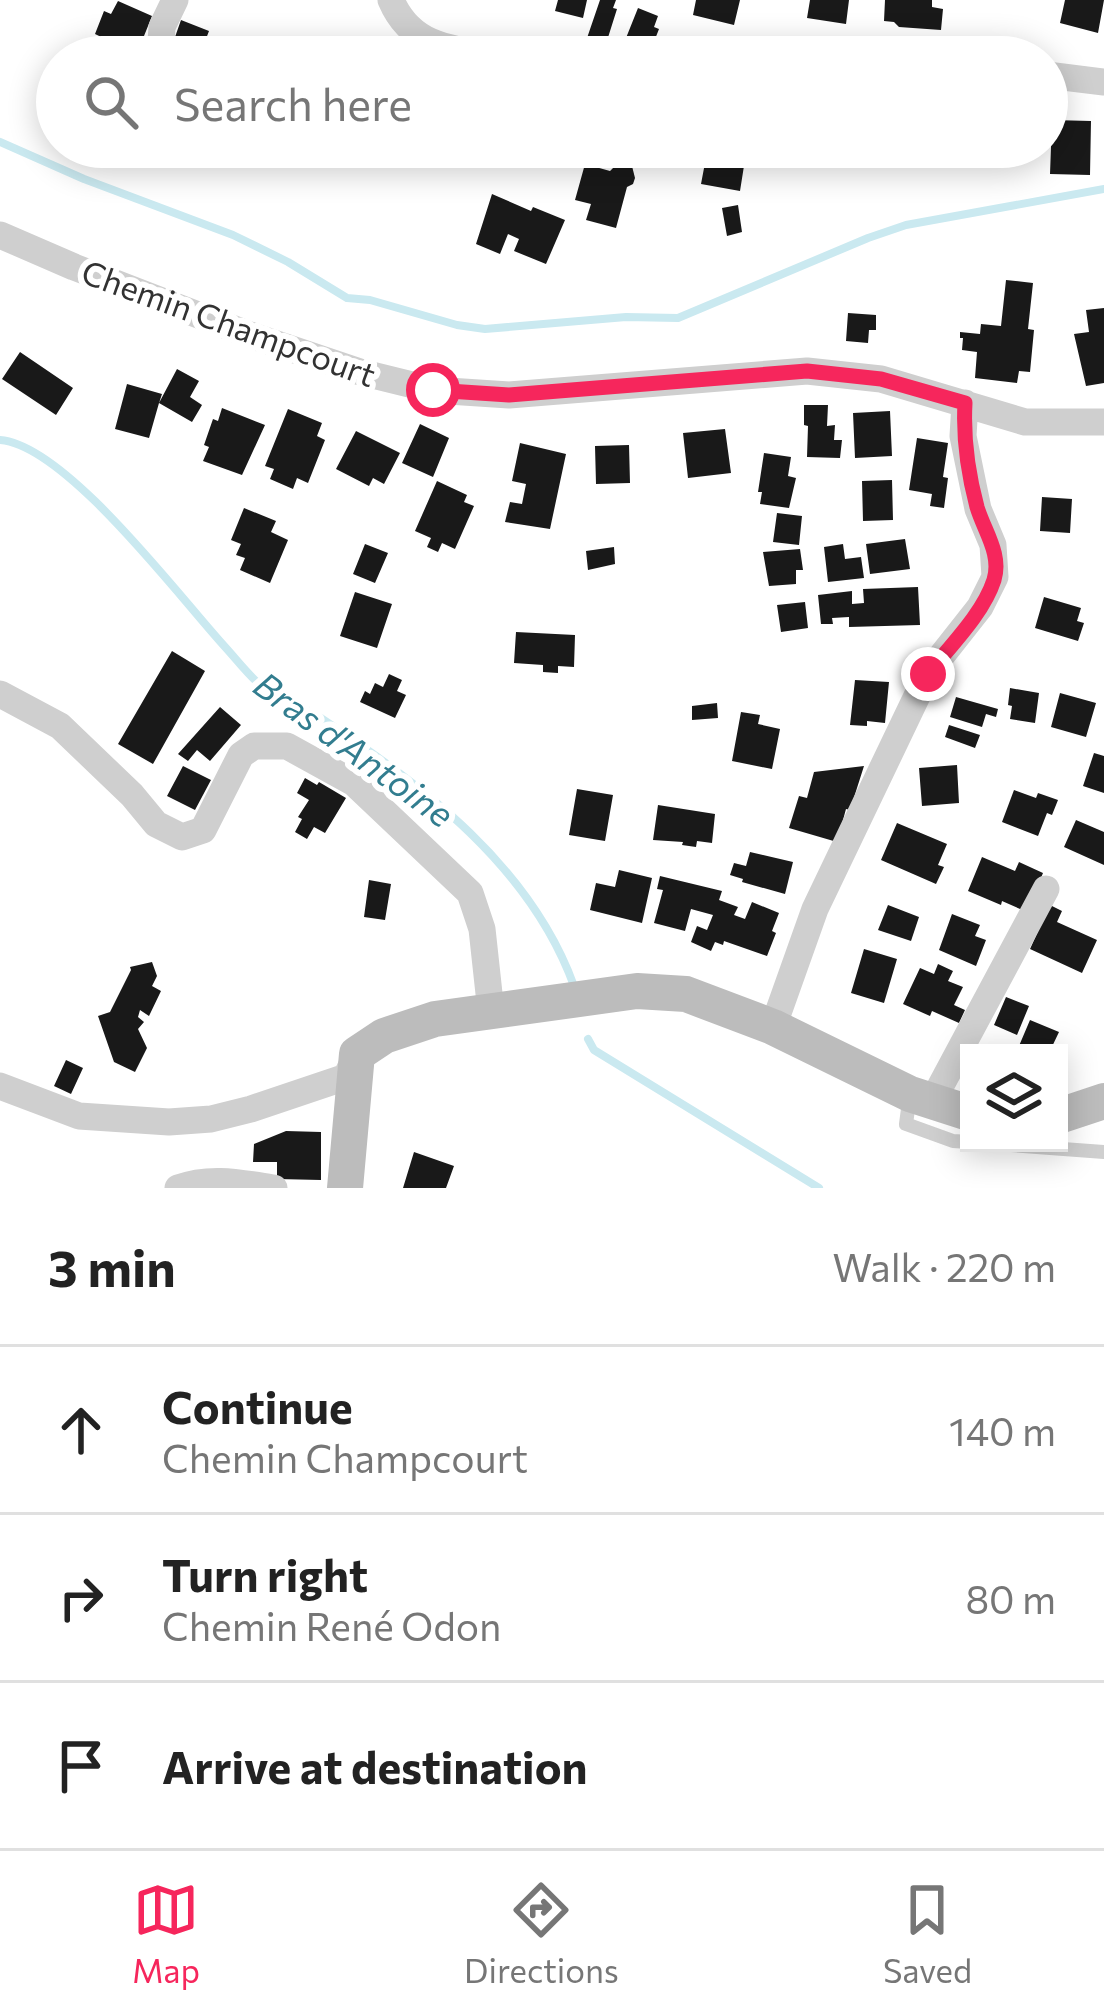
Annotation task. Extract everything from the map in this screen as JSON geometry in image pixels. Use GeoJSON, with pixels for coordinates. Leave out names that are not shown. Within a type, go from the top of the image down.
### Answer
{"type":"FeatureCollection","features":[{"type":"Feature","properties":{"kind":"main road"},"geometry":{"type":"LineString","coordinates":[[345,1188],[357,1054],[384,1036],[436,1019],[637,991],[686,994],[773,1027],[921,1098],[960,1110]]}},
{"type":"Feature","properties":{"kind":"main road"},"geometry":{"type":"LineString","coordinates":[[1068,1113],[1104,1101]]}},
{"type":"Feature","properties":{"kind":"street"},"geometry":{"type":"LineString","coordinates":[[161,36],[175,0]]}},
{"type":"Feature","properties":{"kind":"street"},"geometry":{"type":"LineString","coordinates":[[391,0],[398,16],[418,36]]}},
{"type":"Feature","properties":{"kind":"street"},"geometry":{"type":"LineString","coordinates":[[1068,78],[1104,82]]}},
{"type":"Feature","properties":{"kind":"street","name":"Chemin Champcourt"},"geometry":{"type":"LineString","coordinates":[[0,235],[250,335],[360,372],[433,390],[509,395],[807,371],[881,379],[1025,422],[1104,422]]}},
{"type":"Feature","properties":{"kind":"street"},"geometry":{"type":"LineString","coordinates":[[773,1027],[814,909],[928,674],[980,608],[995,577],[993,545],[978,509],[963,436],[965,403]]}},
{"type":"Feature","properties":{"kind":"street"},"geometry":{"type":"LineString","coordinates":[[0,694],[60,726],[156,824],[182,837],[203,830],[241,755],[254,746],[287,746],[354,783],[470,893],[482,929],[491,1012]]}},
{"type":"Feature","properties":{"kind":"street"},"geometry":{"type":"LineString","coordinates":[[921,1098],[1046,889]]}},
{"type":"Feature","properties":{"kind":"street"},"geometry":{"type":"LineString","coordinates":[[0,1085],[79,1117],[169,1122],[250,1109],[346,1077],[357,1054]]}},
{"type":"Feature","properties":{"kind":"street"},"geometry":{"type":"LineString","coordinates":[[178,1188],[217,1180],[274,1188]]}},
{"type":"Feature","properties":{"kind":"lane"},"geometry":{"type":"LineString","coordinates":[[921,1098],[906,1124],[960,1141]]}},
{"type":"Feature","properties":{"kind":"lane"},"geometry":{"type":"LineString","coordinates":[[1068,1149],[1104,1152]]}},
{"type":"Feature","properties":{"kind":"building"},"geometry":{"type":"Polygon","coordinates":[[[558,0],[587,0],[583,18],[555,11],[558,0]]]}},
{"type":"Feature","properties":{"kind":"building"},"geometry":{"type":"Polygon","coordinates":[[[600,0],[616,0],[608,36],[588,36],[600,0]]]}},
{"type":"Feature","properties":{"kind":"building"},"geometry":{"type":"Polygon","coordinates":[[[696,0],[740,0],[734,25],[693,15],[696,0]]]}},
{"type":"Feature","properties":{"kind":"building"},"geometry":{"type":"Polygon","coordinates":[[[810,0],[849,0],[846,24],[807,18],[810,0]]]}},
{"type":"Feature","properties":{"kind":"building"},"geometry":{"type":"Polygon","coordinates":[[[885,0],[932,0],[932,7],[943,9],[941,30],[884,21],[885,0]]]}},
{"type":"Feature","properties":{"kind":"building"},"geometry":{"type":"Polygon","coordinates":[[[1065,0],[1104,0],[1098,33],[1060,23],[1065,0]]]}},
{"type":"Feature","properties":{"kind":"building"},"geometry":{"type":"Polygon","coordinates":[[[118,1],[152,16],[144,36],[95,34],[104,11],[111,14],[118,1]]]}},
{"type":"Feature","properties":{"kind":"building"},"geometry":{"type":"Polygon","coordinates":[[[638,8],[658,16],[656,36],[627,36],[638,8]]]}},
{"type":"Feature","properties":{"kind":"building"},"geometry":{"type":"Polygon","coordinates":[[[181,20],[209,31],[207,36],[175,36],[181,20]]]}},
{"type":"Feature","properties":{"kind":"building"},"geometry":{"type":"Polygon","coordinates":[[[1068,120],[1091,121],[1090,175],[1050,174],[1050,168],[1068,168],[1068,120]]]}},
{"type":"Feature","properties":{"kind":"building"},"geometry":{"type":"Polygon","coordinates":[[[584,168],[632,168],[635,178],[627,187],[616,228],[586,220],[591,204],[575,200],[584,168]]]}},
{"type":"Feature","properties":{"kind":"building"},"geometry":{"type":"Polygon","coordinates":[[[704,168],[744,168],[740,191],[701,184],[704,168]]]}},
{"type":"Feature","properties":{"kind":"building"},"geometry":{"type":"Polygon","coordinates":[[[492,194],[565,220],[546,264],[514,251],[519,239],[508,234],[500,254],[476,244],[492,194]]]}},
{"type":"Feature","properties":{"kind":"building"},"geometry":{"type":"Polygon","coordinates":[[[738,205],[742,232],[727,236],[722,208],[738,205]]]}},
{"type":"Feature","properties":{"kind":"building"},"geometry":{"type":"Polygon","coordinates":[[[1006,280],[1033,283],[1030,372],[1019,371],[1017,383],[975,378],[977,352],[962,350],[960,338],[960,332],[980,334],[981,324],[1001,326],[1006,280]]]}},
{"type":"Feature","properties":{"kind":"building"},"geometry":{"type":"Polygon","coordinates":[[[1104,308],[1104,383],[1086,386],[1074,334],[1089,332],[1086,310],[1104,308]]]}},
{"type":"Feature","properties":{"kind":"building"},"geometry":{"type":"Polygon","coordinates":[[[848,313],[876,315],[876,330],[869,330],[868,343],[846,341],[848,313]]]}},
{"type":"Feature","properties":{"kind":"building"},"geometry":{"type":"Polygon","coordinates":[[[20,352],[73,388],[56,415],[2,379],[20,352]]]}},
{"type":"Feature","properties":{"kind":"building"},"geometry":{"type":"Polygon","coordinates":[[[177,369],[199,381],[190,397],[202,405],[192,422],[159,403],[177,369]]]}},
{"type":"Feature","properties":{"kind":"building"},"geometry":{"type":"Polygon","coordinates":[[[127,384],[162,394],[149,438],[115,429],[127,384]]]}},
{"type":"Feature","properties":{"kind":"building"},"geometry":{"type":"Polygon","coordinates":[[[804,405],[828,405],[827,426],[835,425],[834,440],[842,440],[840,458],[807,457],[804,405]]]}},
{"type":"Feature","properties":{"kind":"building"},"geometry":{"type":"Polygon","coordinates":[[[222,408],[265,425],[242,475],[203,461],[213,419],[218,421],[222,408]]]}},
{"type":"Feature","properties":{"kind":"building"},"geometry":{"type":"Polygon","coordinates":[[[288,409],[322,423],[317,436],[325,440],[308,483],[297,478],[293,489],[270,479],[274,469],[265,466],[288,409]]]}},
{"type":"Feature","properties":{"kind":"building"},"geometry":{"type":"Polygon","coordinates":[[[890,411],[892,456],[855,458],[853,413],[890,411]]]}},
{"type":"Feature","properties":{"kind":"building"},"geometry":{"type":"Polygon","coordinates":[[[420,424],[449,438],[433,477],[402,463],[420,424]]]}},
{"type":"Feature","properties":{"kind":"building"},"geometry":{"type":"Polygon","coordinates":[[[725,429],[731,473],[688,478],[683,433],[725,429]]]}},
{"type":"Feature","properties":{"kind":"building"},"geometry":{"type":"Polygon","coordinates":[[[356,431],[400,453],[384,484],[373,478],[369,486],[336,469],[356,431]]]}},
{"type":"Feature","properties":{"kind":"building"},"geometry":{"type":"Polygon","coordinates":[[[917,438],[948,443],[944,508],[930,506],[932,494],[909,490],[917,438]]]}},
{"type":"Feature","properties":{"kind":"building"},"geometry":{"type":"Polygon","coordinates":[[[520,443],[566,454],[550,529],[505,522],[510,502],[522,504],[526,484],[512,481],[520,443]]]}},
{"type":"Feature","properties":{"kind":"building"},"geometry":{"type":"Polygon","coordinates":[[[629,445],[630,483],[596,484],[595,446],[629,445]]]}},
{"type":"Feature","properties":{"kind":"building"},"geometry":{"type":"Polygon","coordinates":[[[764,453],[791,457],[788,476],[796,478],[789,508],[760,504],[764,453]]]}},
{"type":"Feature","properties":{"kind":"building"},"geometry":{"type":"Polygon","coordinates":[[[892,480],[893,520],[863,521],[862,481],[892,480]]]}},
{"type":"Feature","properties":{"kind":"building"},"geometry":{"type":"Polygon","coordinates":[[[437,481],[467,495],[464,502],[474,506],[455,549],[442,543],[438,552],[427,547],[431,538],[415,531],[437,481]]]}},
{"type":"Feature","properties":{"kind":"building"},"geometry":{"type":"Polygon","coordinates":[[[1042,497],[1072,499],[1070,533],[1040,531],[1042,497]]]}},
{"type":"Feature","properties":{"kind":"building"},"geometry":{"type":"Polygon","coordinates":[[[244,508],[276,521],[271,532],[288,540],[270,583],[240,570],[245,558],[236,555],[241,544],[231,540],[244,508]]]}},
{"type":"Feature","properties":{"kind":"building"},"geometry":{"type":"Polygon","coordinates":[[[777,513],[802,516],[799,545],[773,542],[777,513]]]}},
{"type":"Feature","properties":{"kind":"building"},"geometry":{"type":"Polygon","coordinates":[[[905,539],[910,569],[870,574],[866,544],[905,539]]]}},
{"type":"Feature","properties":{"kind":"building"},"geometry":{"type":"Polygon","coordinates":[[[365,544],[388,553],[375,583],[353,574],[365,544]]]}},
{"type":"Feature","properties":{"kind":"building"},"geometry":{"type":"Polygon","coordinates":[[[843,544],[845,559],[861,557],[864,578],[828,582],[824,547],[843,544]]]}},
{"type":"Feature","properties":{"kind":"building"},"geometry":{"type":"Polygon","coordinates":[[[614,547],[615,564],[588,570],[586,551],[614,547]]]}},
{"type":"Feature","properties":{"kind":"building"},"geometry":{"type":"Polygon","coordinates":[[[800,549],[803,570],[796,570],[796,584],[769,586],[763,552],[800,549]]]}},
{"type":"Feature","properties":{"kind":"building"},"geometry":{"type":"Polygon","coordinates":[[[918,587],[920,625],[849,627],[849,617],[821,624],[818,595],[852,591],[852,604],[864,603],[863,589],[918,587]]]}},
{"type":"Feature","properties":{"kind":"building"},"geometry":{"type":"Polygon","coordinates":[[[355,592],[392,604],[377,648],[340,636],[355,592]]]}},
{"type":"Feature","properties":{"kind":"building"},"geometry":{"type":"Polygon","coordinates":[[[1044,597],[1081,608],[1077,621],[1084,623],[1078,641],[1035,628],[1044,597]]]}},
{"type":"Feature","properties":{"kind":"building"},"geometry":{"type":"Polygon","coordinates":[[[805,602],[808,628],[781,632],[777,605],[805,602]]]}},
{"type":"Feature","properties":{"kind":"building"},"geometry":{"type":"Polygon","coordinates":[[[516,632],[575,635],[574,667],[543,672],[543,665],[514,663],[516,632]]]}},
{"type":"Feature","properties":{"kind":"building"},"geometry":{"type":"Polygon","coordinates":[[[172,651],[205,671],[153,764],[118,744],[172,651]]]}},
{"type":"Feature","properties":{"kind":"building"},"geometry":{"type":"Polygon","coordinates":[[[389,674],[402,680],[397,691],[406,695],[395,718],[360,702],[375,683],[383,687],[389,674]]]}},
{"type":"Feature","properties":{"kind":"building"},"geometry":{"type":"Polygon","coordinates":[[[855,680],[889,682],[885,723],[850,725],[855,680]]]}},
{"type":"Feature","properties":{"kind":"building"},"geometry":{"type":"Polygon","coordinates":[[[1010,688],[1039,693],[1035,723],[1010,719],[1010,688]]]}},
{"type":"Feature","properties":{"kind":"building"},"geometry":{"type":"Polygon","coordinates":[[[1060,693],[1096,703],[1086,737],[1051,727],[1060,693]]]}},
{"type":"Feature","properties":{"kind":"building"},"geometry":{"type":"Polygon","coordinates":[[[956,697],[998,709],[996,717],[986,714],[982,727],[950,717],[956,697]]]}},
{"type":"Feature","properties":{"kind":"building"},"geometry":{"type":"Polygon","coordinates":[[[717,703],[718,718],[692,720],[692,706],[717,703]]]}},
{"type":"Feature","properties":{"kind":"building"},"geometry":{"type":"Polygon","coordinates":[[[220,707],[241,725],[210,761],[197,750],[188,761],[178,754],[220,707]]]}},
{"type":"Feature","properties":{"kind":"building"},"geometry":{"type":"Polygon","coordinates":[[[741,712],[760,715],[758,724],[780,729],[772,769],[732,761],[741,712]]]}},
{"type":"Feature","properties":{"kind":"building"},"geometry":{"type":"Polygon","coordinates":[[[949,725],[980,735],[975,748],[945,737],[949,725]]]}},
{"type":"Feature","properties":{"kind":"building"},"geometry":{"type":"Polygon","coordinates":[[[1094,753],[1104,756],[1104,793],[1083,786],[1094,753]]]}},
{"type":"Feature","properties":{"kind":"building"},"geometry":{"type":"Polygon","coordinates":[[[957,765],[959,803],[922,806],[919,768],[957,765]]]}},
{"type":"Feature","properties":{"kind":"building"},"geometry":{"type":"Polygon","coordinates":[[[183,766],[211,780],[195,810],[167,796],[183,766]]]}},
{"type":"Feature","properties":{"kind":"building"},"geometry":{"type":"Polygon","coordinates":[[[864,766],[837,842],[789,828],[799,796],[807,798],[814,772],[864,766]]]}},
{"type":"Feature","properties":{"kind":"building"},"geometry":{"type":"Polygon","coordinates":[[[305,778],[346,798],[325,833],[314,827],[307,839],[295,832],[309,800],[297,793],[305,778]]]}},
{"type":"Feature","properties":{"kind":"building"},"geometry":{"type":"Polygon","coordinates":[[[577,789],[613,795],[605,841],[569,835],[577,789]]]}},
{"type":"Feature","properties":{"kind":"building"},"geometry":{"type":"Polygon","coordinates":[[[1014,790],[1058,800],[1038,836],[1002,822],[1014,790]]]}},
{"type":"Feature","properties":{"kind":"building"},"geometry":{"type":"Polygon","coordinates":[[[658,805],[715,814],[712,843],[697,841],[696,847],[653,840],[658,805]]]}},
{"type":"Feature","properties":{"kind":"building"},"geometry":{"type":"Polygon","coordinates":[[[1076,820],[1104,832],[1104,865],[1064,847],[1076,820]]]}},
{"type":"Feature","properties":{"kind":"building"},"geometry":{"type":"Polygon","coordinates":[[[897,823],[947,844],[936,884],[881,860],[897,823]]]}},
{"type":"Feature","properties":{"kind":"building"},"geometry":{"type":"Polygon","coordinates":[[[750,852],[793,862],[785,894],[730,875],[734,863],[746,866],[750,852]]]}},
{"type":"Feature","properties":{"kind":"building"},"geometry":{"type":"Polygon","coordinates":[[[982,857],[1015,871],[1019,862],[1043,873],[1027,912],[968,891],[982,857]]]}},
{"type":"Feature","properties":{"kind":"building"},"geometry":{"type":"Polygon","coordinates":[[[619,870],[652,878],[642,923],[590,910],[596,883],[615,887],[619,870]]]}},
{"type":"Feature","properties":{"kind":"building"},"geometry":{"type":"Polygon","coordinates":[[[660,876],[722,891],[719,900],[738,907],[734,915],[745,919],[752,902],[779,913],[767,956],[724,941],[723,945],[715,942],[711,951],[691,942],[697,926],[707,930],[713,915],[691,909],[685,931],[654,923],[663,890],[657,889],[660,876]]]}},
{"type":"Feature","properties":{"kind":"building"},"geometry":{"type":"Polygon","coordinates":[[[369,880],[391,884],[385,920],[364,917],[369,880]]]}},
{"type":"Feature","properties":{"kind":"building"},"geometry":{"type":"Polygon","coordinates":[[[888,905],[919,917],[911,941],[878,930],[888,905]]]}},
{"type":"Feature","properties":{"kind":"building"},"geometry":{"type":"Polygon","coordinates":[[[1050,905],[1062,911],[1057,922],[1097,940],[1082,973],[1030,949],[1050,905]]]}},
{"type":"Feature","properties":{"kind":"building"},"geometry":{"type":"Polygon","coordinates":[[[952,914],[980,925],[975,936],[986,940],[976,966],[939,950],[952,914]]]}},
{"type":"Feature","properties":{"kind":"building"},"geometry":{"type":"Polygon","coordinates":[[[864,949],[897,959],[884,1003],[851,993],[864,949]]]}},
{"type":"Feature","properties":{"kind":"building"},"geometry":{"type":"Polygon","coordinates":[[[152,962],[157,976],[152,986],[161,991],[149,1016],[140,1010],[138,1017],[144,1022],[138,1029],[147,1048],[135,1072],[114,1062],[98,1016],[110,1012],[130,967],[152,962]]]}},
{"type":"Feature","properties":{"kind":"building"},"geometry":{"type":"Polygon","coordinates":[[[938,964],[953,971],[948,981],[963,987],[954,1005],[965,1010],[959,1023],[903,1004],[920,968],[934,974],[938,964]]]}},
{"type":"Feature","properties":{"kind":"building"},"geometry":{"type":"Polygon","coordinates":[[[1006,997],[1029,1006],[1017,1035],[994,1025],[1006,997]]]}},
{"type":"Feature","properties":{"kind":"building"},"geometry":{"type":"Polygon","coordinates":[[[1030,1020],[1059,1032],[1053,1044],[1020,1044],[1030,1020]]]}},
{"type":"Feature","properties":{"kind":"building"},"geometry":{"type":"Polygon","coordinates":[[[66,1060],[83,1068],[71,1094],[54,1086],[66,1060]]]}},
{"type":"Feature","properties":{"kind":"building"},"geometry":{"type":"Polygon","coordinates":[[[286,1131],[321,1132],[321,1180],[277,1179],[277,1162],[253,1162],[254,1144],[286,1131]]]}},
{"type":"Feature","properties":{"kind":"building"},"geometry":{"type":"Polygon","coordinates":[[[414,1152],[454,1166],[446,1188],[403,1188],[414,1152]]]}},
{"type":"Feature","properties":{"kind":"waterway"},"geometry":{"type":"LineString","coordinates":[[0,142],[36,158]]}},
{"type":"Feature","properties":{"kind":"waterway"},"geometry":{"type":"LineString","coordinates":[[59,168],[233,235],[347,298],[485,329],[626,317],[678,318],[906,225],[1104,189]]}},
{"type":"Feature","properties":{"kind":"waterway","name":"Bras d'Antoine"},"geometry":{"type":"LineString","coordinates":[[0,440],[27,448],[88,495],[257,682],[360,744],[470,833],[531,903],[574,986]]}},
{"type":"Feature","properties":{"kind":"waterway","name":"Bras d'Antoine"},"geometry":{"type":"LineString","coordinates":[[588,1039],[594,1050],[819,1188]]}},
{"type":"Feature","properties":{"kind":"route"},"geometry":{"type":"LineString","coordinates":[[433,390],[509,395],[807,371],[881,379],[965,403],[963,436],[978,509],[993,545],[995,577],[980,608],[928,674]]}}]}
